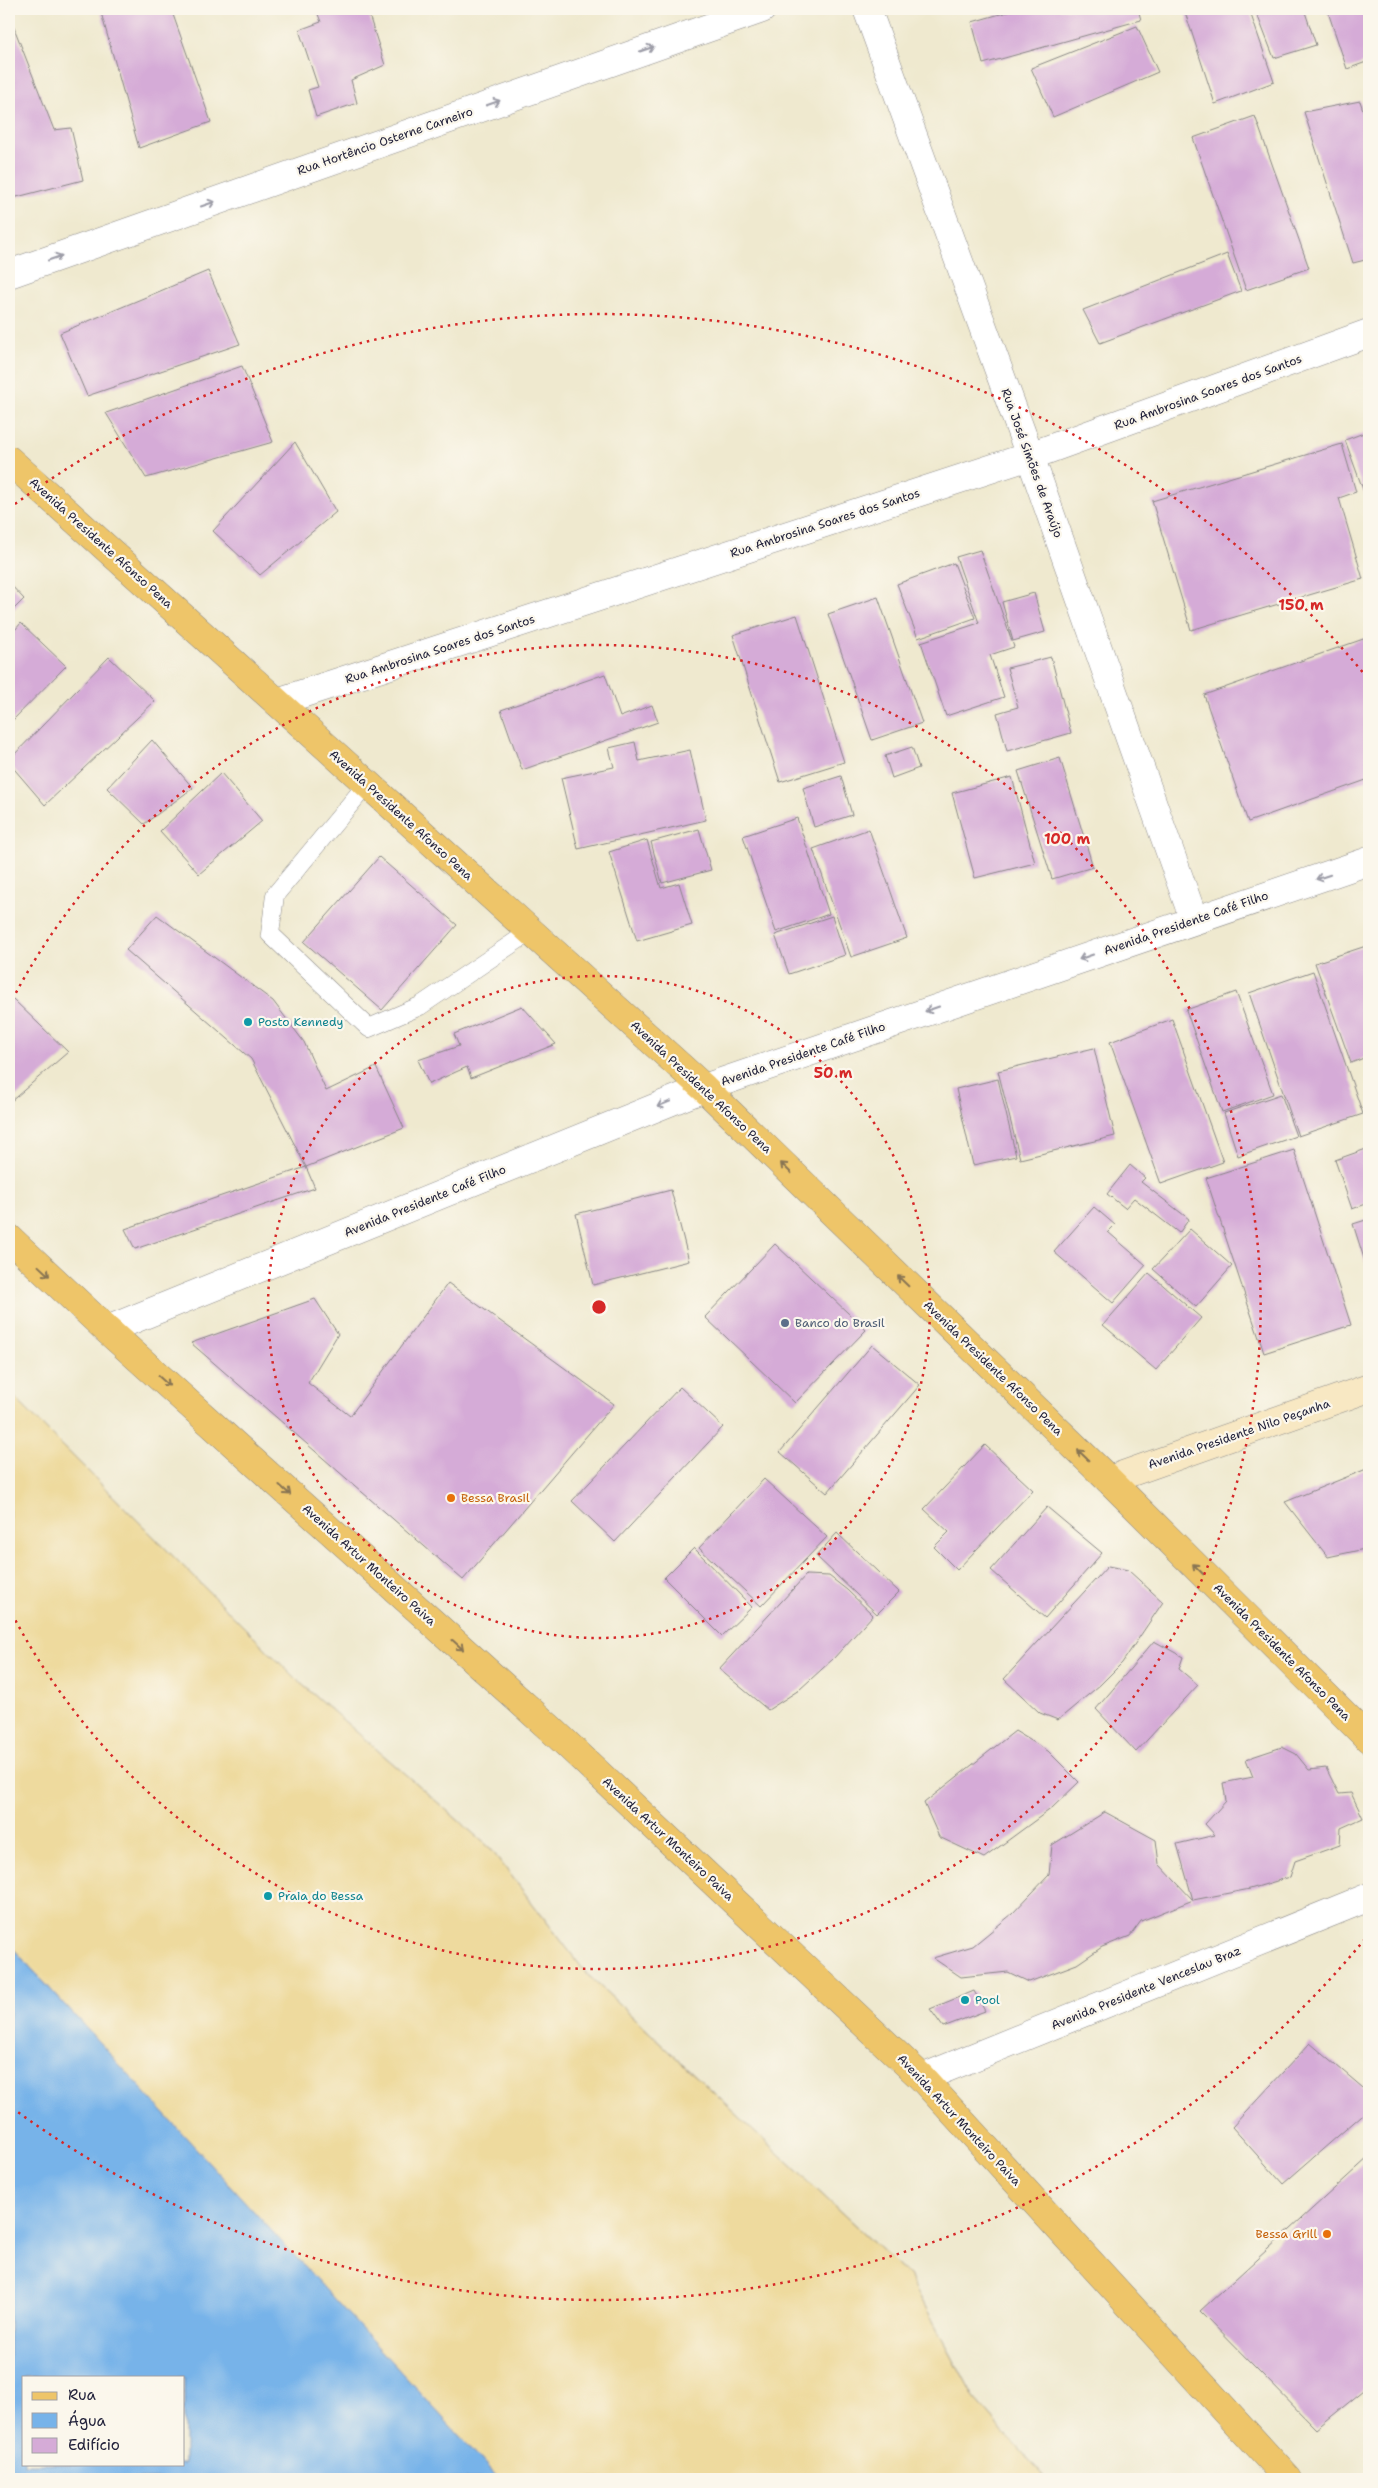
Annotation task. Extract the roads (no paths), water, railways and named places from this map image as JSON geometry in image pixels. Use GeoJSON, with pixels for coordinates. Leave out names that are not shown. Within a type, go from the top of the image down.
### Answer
{"type":"FeatureCollection","features":[{"type":"Feature","properties":{"kind":"main road","name":"Avenida Presidente Afonso Pena"},"geometry":{"type":"LineString","coordinates":[[9,460],[704,1088],[1109,1480],[1369,1739]]}},
{"type":"Feature","properties":{"kind":"main road","name":"Avenida Artur Monteiro Paiva"},"geometry":{"type":"LineString","coordinates":[[9,1238],[107,1330],[551,1729],[922,2078],[1288,2479]]}},
{"type":"Feature","properties":{"kind":"main road","name":"Avenida Presidente Nilo Peçanha"},"geometry":{"type":"LineString","coordinates":[[1109,1480],[1369,1388]]}},
{"type":"Feature","properties":{"kind":"street","name":"Rua Hortêncio Osterne Carneiro"},"geometry":{"type":"LineString","coordinates":[[9,274],[762,9]]}},
{"type":"Feature","properties":{"kind":"street","name":"Rua José Simões de Araújo"},"geometry":{"type":"LineString","coordinates":[[866,9],[1030,456],[1194,920]]}},
{"type":"Feature","properties":{"kind":"street","name":"Rua Ambrosina Soares dos Santos"},"geometry":{"type":"LineString","coordinates":[[277,702],[1030,456],[1369,334]]}},
{"type":"Feature","properties":{"kind":"street","name":"Avenida Presidente Café Filho"},"geometry":{"type":"LineString","coordinates":[[107,1330],[704,1088],[1369,861]]}},
{"type":"Feature","properties":{"kind":"street","name":"Avenida Presidente Venceslau Braz"},"geometry":{"type":"LineString","coordinates":[[922,2078],[1369,1897]]}},
{"type":"Feature","properties":{"kind":"lane"},"geometry":{"type":"LineString","coordinates":[[367,784],[276,895],[270,934],[369,1028],[420,1006],[530,931]]}},
{"type":"Feature","properties":{"kind":"water"},"geometry":{"type":"Polygon","coordinates":[[[9,1944],[499,2479],[9,2479],[9,1944]]]}},
{"type":"Feature","properties":{"kind":"place","name":"Posto Kennedy"},"geometry":{"type":"Point","coordinates":[248,1022]}},
{"type":"Feature","properties":{"kind":"place","name":"Banco do Brasil"},"geometry":{"type":"Point","coordinates":[785,1323]}},
{"type":"Feature","properties":{"kind":"place","name":"Bessa Brasil"},"geometry":{"type":"Point","coordinates":[451,1498]}},
{"type":"Feature","properties":{"kind":"place","name":"Praia do Bessa"},"geometry":{"type":"Point","coordinates":[268,1896]}},
{"type":"Feature","properties":{"kind":"place","name":"Pool"},"geometry":{"type":"Point","coordinates":[965,2000]}},
{"type":"Feature","properties":{"kind":"place","name":"Bessa Grill"},"geometry":{"type":"Point","coordinates":[1327,2234]}}]}
